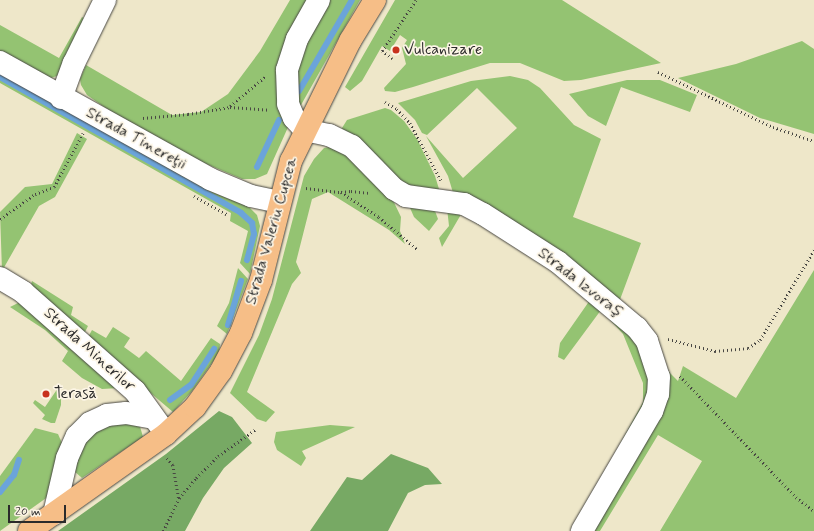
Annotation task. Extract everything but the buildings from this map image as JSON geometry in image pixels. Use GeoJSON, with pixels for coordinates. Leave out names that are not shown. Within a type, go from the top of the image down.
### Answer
{"type":"FeatureCollection","features":[{"type":"Feature","properties":{"kind":"main road","name":"Strada Valeriu Cupcea"},"geometry":{"type":"LineString","coordinates":[[30,531],[54,514],[158,432],[195,407],[209,389],[234,347],[261,280],[280,196],[291,161],[350,41],[375,0]]}},
{"type":"Feature","properties":{"kind":"street"},"geometry":{"type":"LineString","coordinates":[[61,98],[74,63],[105,0]]}},
{"type":"Feature","properties":{"kind":"street"},"geometry":{"type":"LineString","coordinates":[[305,130],[294,118],[288,104],[287,70],[291,53],[319,0]]}},
{"type":"Feature","properties":{"kind":"street","name":"Strada Tinereţii"},"geometry":{"type":"LineString","coordinates":[[0,62],[61,98],[210,179],[251,196],[280,196]]}},
{"type":"Feature","properties":{"kind":"street","name":"Strada Izvoraş"},"geometry":{"type":"LineString","coordinates":[[305,130],[329,136],[352,146],[394,189],[406,196],[424,200],[446,200],[464,204],[482,214],[558,262],[637,328],[651,351],[659,377],[658,394],[652,411],[582,531]]}},
{"type":"Feature","properties":{"kind":"street","name":"Strada Minerilor"},"geometry":{"type":"LineString","coordinates":[[0,278],[23,292],[85,344],[136,391],[158,432]]}},
{"type":"Feature","properties":{"kind":"street"},"geometry":{"type":"LineString","coordinates":[[54,514],[67,458],[76,436],[90,423],[107,416],[126,413],[158,432]]}},
{"type":"Feature","properties":{"kind":"path"},"geometry":{"type":"LineString","coordinates":[[392,59],[382,51],[416,0]]}},
{"type":"Feature","properties":{"kind":"path"},"geometry":{"type":"LineString","coordinates":[[230,107],[291,53]]}},
{"type":"Feature","properties":{"kind":"path"},"geometry":{"type":"LineString","coordinates":[[658,72],[773,127],[814,142]]}},
{"type":"Feature","properties":{"kind":"path"},"geometry":{"type":"LineString","coordinates":[[385,102],[397,109],[410,123],[440,179],[446,200]]}},
{"type":"Feature","properties":{"kind":"path"},"geometry":{"type":"LineString","coordinates":[[139,118],[188,114],[230,107],[265,111],[288,104]]}},
{"type":"Feature","properties":{"kind":"path"},"geometry":{"type":"LineString","coordinates":[[0,219],[35,194],[54,187],[83,133]]}},
{"type":"Feature","properties":{"kind":"path"},"geometry":{"type":"LineString","coordinates":[[280,196],[311,187],[341,192],[379,217],[418,250]]}},
{"type":"Feature","properties":{"kind":"path"},"geometry":{"type":"LineString","coordinates":[[637,328],[686,346],[715,351],[748,348],[760,340],[814,250]]}},
{"type":"Feature","properties":{"kind":"path"},"geometry":{"type":"LineString","coordinates":[[651,351],[670,364],[796,497],[814,512]]}},
{"type":"Feature","properties":{"kind":"path"},"geometry":{"type":"LineString","coordinates":[[163,531],[179,498],[218,456],[256,429]]}},
{"type":"Feature","properties":{"kind":"path"},"geometry":{"type":"LineString","coordinates":[[158,432],[173,465],[179,498]]}},
{"type":"Feature","properties":{"kind":"green space"},"geometry":{"type":"Polygon","coordinates":[[[290,0],[313,0],[306,13],[289,125],[267,174],[255,179],[242,179],[185,155],[137,130],[87,95],[81,85],[80,79],[86,65],[172,115],[201,112],[228,94],[260,51],[290,0]]]}},
{"type":"Feature","properties":{"kind":"green space"},"geometry":{"type":"Polygon","coordinates":[[[325,0],[360,0],[301,105],[297,103],[298,46],[325,0]]]}},
{"type":"Feature","properties":{"kind":"green space"},"geometry":{"type":"Polygon","coordinates":[[[395,0],[562,0],[661,63],[581,80],[564,81],[520,63],[490,63],[395,92],[385,91],[384,88],[406,64],[402,48],[407,40],[400,35],[390,51],[382,46],[362,81],[350,91],[345,87],[395,0]]]}},
{"type":"Feature","properties":{"kind":"green space"},"geometry":{"type":"Polygon","coordinates":[[[82,17],[87,20],[60,75],[51,78],[41,76],[0,53],[0,25],[59,58],[82,17]]]}},
{"type":"Feature","properties":{"kind":"green space"},"geometry":{"type":"Polygon","coordinates":[[[802,41],[814,49],[814,134],[760,118],[678,78],[736,64],[802,41]]]}},
{"type":"Feature","properties":{"kind":"green space"},"geometry":{"type":"Polygon","coordinates":[[[0,68],[250,208],[257,215],[260,226],[250,274],[240,263],[248,231],[230,221],[231,213],[0,83],[0,68]]]}},
{"type":"Feature","properties":{"kind":"green space"},"geometry":{"type":"Polygon","coordinates":[[[510,76],[528,80],[540,88],[574,125],[601,139],[573,217],[641,243],[618,305],[454,196],[448,176],[426,136],[463,178],[517,128],[477,88],[427,135],[422,133],[415,120],[398,103],[471,81],[510,76]]]}},
{"type":"Feature","properties":{"kind":"green space"},"geometry":{"type":"Polygon","coordinates":[[[627,80],[660,80],[697,95],[690,112],[621,87],[606,126],[588,116],[569,94],[627,80]]]}},
{"type":"Feature","properties":{"kind":"green space"},"geometry":{"type":"Polygon","coordinates":[[[385,108],[391,110],[404,121],[417,139],[435,176],[439,189],[435,195],[410,193],[343,132],[342,128],[347,120],[385,108]]]}},
{"type":"Feature","properties":{"kind":"green space"},"geometry":{"type":"Polygon","coordinates":[[[77,133],[87,139],[55,197],[39,206],[2,271],[0,212],[25,187],[52,184],[77,133]]]}},
{"type":"Feature","properties":{"kind":"green space"},"geometry":{"type":"Polygon","coordinates":[[[338,145],[388,190],[401,217],[400,231],[405,244],[389,230],[328,192],[312,199],[296,262],[301,273],[292,284],[247,392],[275,412],[266,422],[257,419],[230,393],[259,335],[272,299],[304,176],[314,159],[324,148],[338,145]]]}},
{"type":"Feature","properties":{"kind":"green space"},"geometry":{"type":"Polygon","coordinates":[[[407,201],[435,211],[438,219],[429,231],[414,217],[407,201]]]}},
{"type":"Feature","properties":{"kind":"green space"},"geometry":{"type":"Polygon","coordinates":[[[447,208],[463,211],[442,247],[439,238],[449,226],[447,208]]]}},
{"type":"Feature","properties":{"kind":"green space"},"geometry":{"type":"Polygon","coordinates":[[[238,268],[248,279],[227,334],[217,326],[229,303],[238,268]]]}},
{"type":"Feature","properties":{"kind":"green space"},"geometry":{"type":"Polygon","coordinates":[[[814,270],[814,531],[660,531],[702,461],[658,435],[600,531],[589,531],[665,368],[678,381],[683,366],[736,398],[814,270]]]}},
{"type":"Feature","properties":{"kind":"green space"},"geometry":{"type":"Polygon","coordinates":[[[32,281],[73,307],[71,315],[88,326],[83,336],[30,288],[32,281]]]}},
{"type":"Feature","properties":{"kind":"green space"},"geometry":{"type":"Polygon","coordinates":[[[590,300],[633,334],[652,367],[652,401],[620,444],[643,402],[643,383],[623,334],[601,310],[564,360],[558,357],[560,343],[590,300]]]}},
{"type":"Feature","properties":{"kind":"green space"},"geometry":{"type":"Polygon","coordinates":[[[22,301],[119,388],[102,389],[82,378],[62,361],[68,351],[45,330],[10,307],[22,301]]]}},
{"type":"Feature","properties":{"kind":"green space"},"geometry":{"type":"Polygon","coordinates":[[[113,327],[130,338],[124,347],[139,358],[146,351],[181,381],[211,338],[220,344],[219,353],[192,391],[173,412],[87,339],[92,330],[106,338],[113,327]]]}},
{"type":"Feature","properties":{"kind":"green space"},"geometry":{"type":"Polygon","coordinates":[[[58,388],[61,396],[61,405],[55,423],[51,423],[42,419],[45,415],[33,403],[35,400],[45,407],[58,388]]]}},
{"type":"Feature","properties":{"kind":"green space"},"geometry":{"type":"Polygon","coordinates":[[[219,411],[232,417],[252,443],[224,468],[203,498],[185,531],[58,531],[166,454],[219,411]]]}},
{"type":"Feature","properties":{"kind":"green space"},"geometry":{"type":"Polygon","coordinates":[[[121,420],[139,423],[143,437],[82,478],[74,471],[83,446],[94,433],[121,420]]]}},
{"type":"Feature","properties":{"kind":"green space"},"geometry":{"type":"Polygon","coordinates":[[[330,425],[355,427],[302,451],[306,458],[301,466],[277,450],[274,442],[276,432],[330,425]]]}},
{"type":"Feature","properties":{"kind":"green space"},"geometry":{"type":"Polygon","coordinates":[[[35,428],[58,434],[62,443],[49,496],[0,531],[0,476],[35,428]]]}},
{"type":"Feature","properties":{"kind":"green space"},"geometry":{"type":"Polygon","coordinates":[[[391,454],[428,468],[442,484],[425,485],[408,493],[388,531],[310,531],[347,477],[362,480],[391,454]]]}},
{"type":"Feature","properties":{"kind":"waterway"},"geometry":{"type":"LineString","coordinates":[[299,91],[352,0]]}},
{"type":"Feature","properties":{"kind":"waterway"},"geometry":{"type":"LineString","coordinates":[[0,77],[241,213],[252,223],[254,234],[247,260]]}},
{"type":"Feature","properties":{"kind":"waterway"},"geometry":{"type":"LineString","coordinates":[[257,167],[279,120]]}},
{"type":"Feature","properties":{"kind":"waterway"},"geometry":{"type":"LineString","coordinates":[[228,325],[241,281]]}},
{"type":"Feature","properties":{"kind":"waterway"},"geometry":{"type":"LineString","coordinates":[[170,400],[191,385],[214,349]]}},
{"type":"Feature","properties":{"kind":"waterway"},"geometry":{"type":"LineString","coordinates":[[0,492],[14,475],[19,460]]}},
{"type":"Feature","properties":{"kind":"place","name":"Vulcanizare"},"geometry":{"type":"Point","coordinates":[396,50]}},
{"type":"Feature","properties":{"kind":"place","name":"Terasă"},"geometry":{"type":"Point","coordinates":[46,394]}}]}
